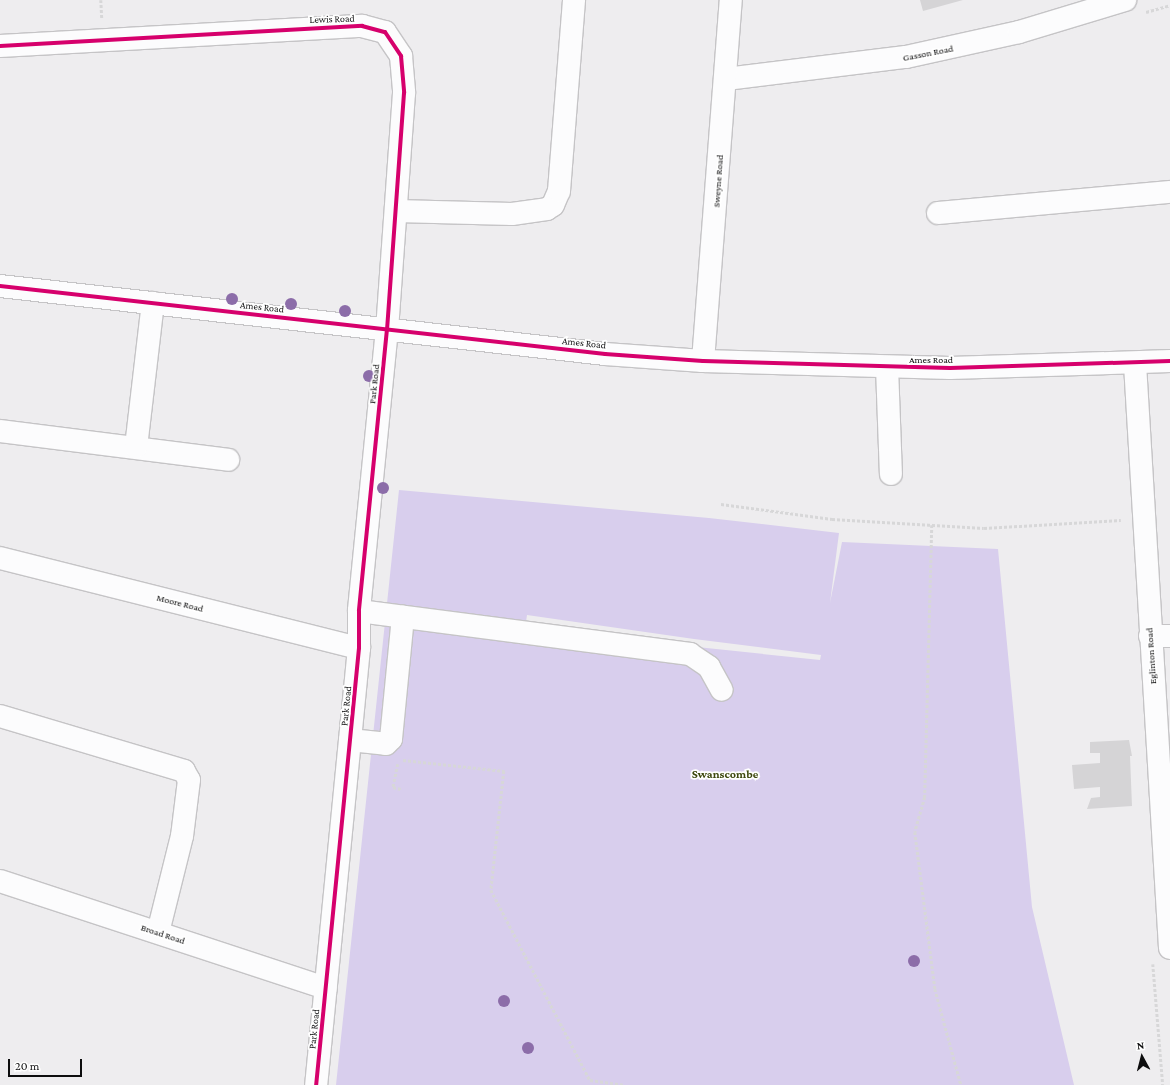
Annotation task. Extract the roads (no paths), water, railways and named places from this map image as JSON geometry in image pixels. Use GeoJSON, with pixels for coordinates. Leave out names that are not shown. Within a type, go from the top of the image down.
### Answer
{"type":"FeatureCollection","features":[{"type":"Feature","properties":{"kind":"street"},"geometry":{"type":"LineString","coordinates":[[396,211],[512,214],[547,209],[553,205],[559,191],[574,0]]}},
{"type":"Feature","properties":{"kind":"street","name":"Sweyne Road"},"geometry":{"type":"LineString","coordinates":[[703,361],[731,0]]}},
{"type":"Feature","properties":{"kind":"street","name":"Gasson Road"},"geometry":{"type":"LineString","coordinates":[[726,79],[906,57],[1019,32],[1125,0]]}},
{"type":"Feature","properties":{"kind":"street","name":"Lewis Road"},"geometry":{"type":"LineString","coordinates":[[0,46],[336,26],[380,30],[395,44],[403,68],[396,211],[387,329]]}},
{"type":"Feature","properties":{"kind":"street"},"geometry":{"type":"LineString","coordinates":[[938,213],[1170,192]]}},
{"type":"Feature","properties":{"kind":"street","name":"Ames Road"},"geometry":{"type":"LineString","coordinates":[[0,286],[604,354],[703,361],[887,367],[1135,364],[1170,361]]}},
{"type":"Feature","properties":{"kind":"street"},"geometry":{"type":"LineString","coordinates":[[136,447],[153,303]]}},
{"type":"Feature","properties":{"kind":"street","name":"Park Road"},"geometry":{"type":"LineString","coordinates":[[316,1085],[360,648],[359,611],[387,329]]}},
{"type":"Feature","properties":{"kind":"street","name":"Eglinton Road"},"geometry":{"type":"LineString","coordinates":[[1135,364],[1160,636],[1161,952]]}},
{"type":"Feature","properties":{"kind":"street"},"geometry":{"type":"LineString","coordinates":[[887,367],[891,474]]}},
{"type":"Feature","properties":{"kind":"street"},"geometry":{"type":"LineString","coordinates":[[0,431],[136,447],[228,460]]}},
{"type":"Feature","properties":{"kind":"street","name":"Moore Road"},"geometry":{"type":"LineString","coordinates":[[0,558],[360,648]]}},
{"type":"Feature","properties":{"kind":"street"},"geometry":{"type":"LineString","coordinates":[[359,611],[690,654],[709,667],[722,690]]}},
{"type":"Feature","properties":{"kind":"street"},"geometry":{"type":"LineString","coordinates":[[350,740],[386,744],[391,739],[404,617]]}},
{"type":"Feature","properties":{"kind":"street"},"geometry":{"type":"LineString","coordinates":[[0,716],[184,771],[189,780],[182,836],[158,932]]}},
{"type":"Feature","properties":{"kind":"street","name":"Broad Road"},"geometry":{"type":"LineString","coordinates":[[0,881],[326,988]]}},
{"type":"Feature","properties":{"kind":"district","name":"Swanscombe"},"geometry":{"type":"Point","coordinates":[725,775]}}]}
